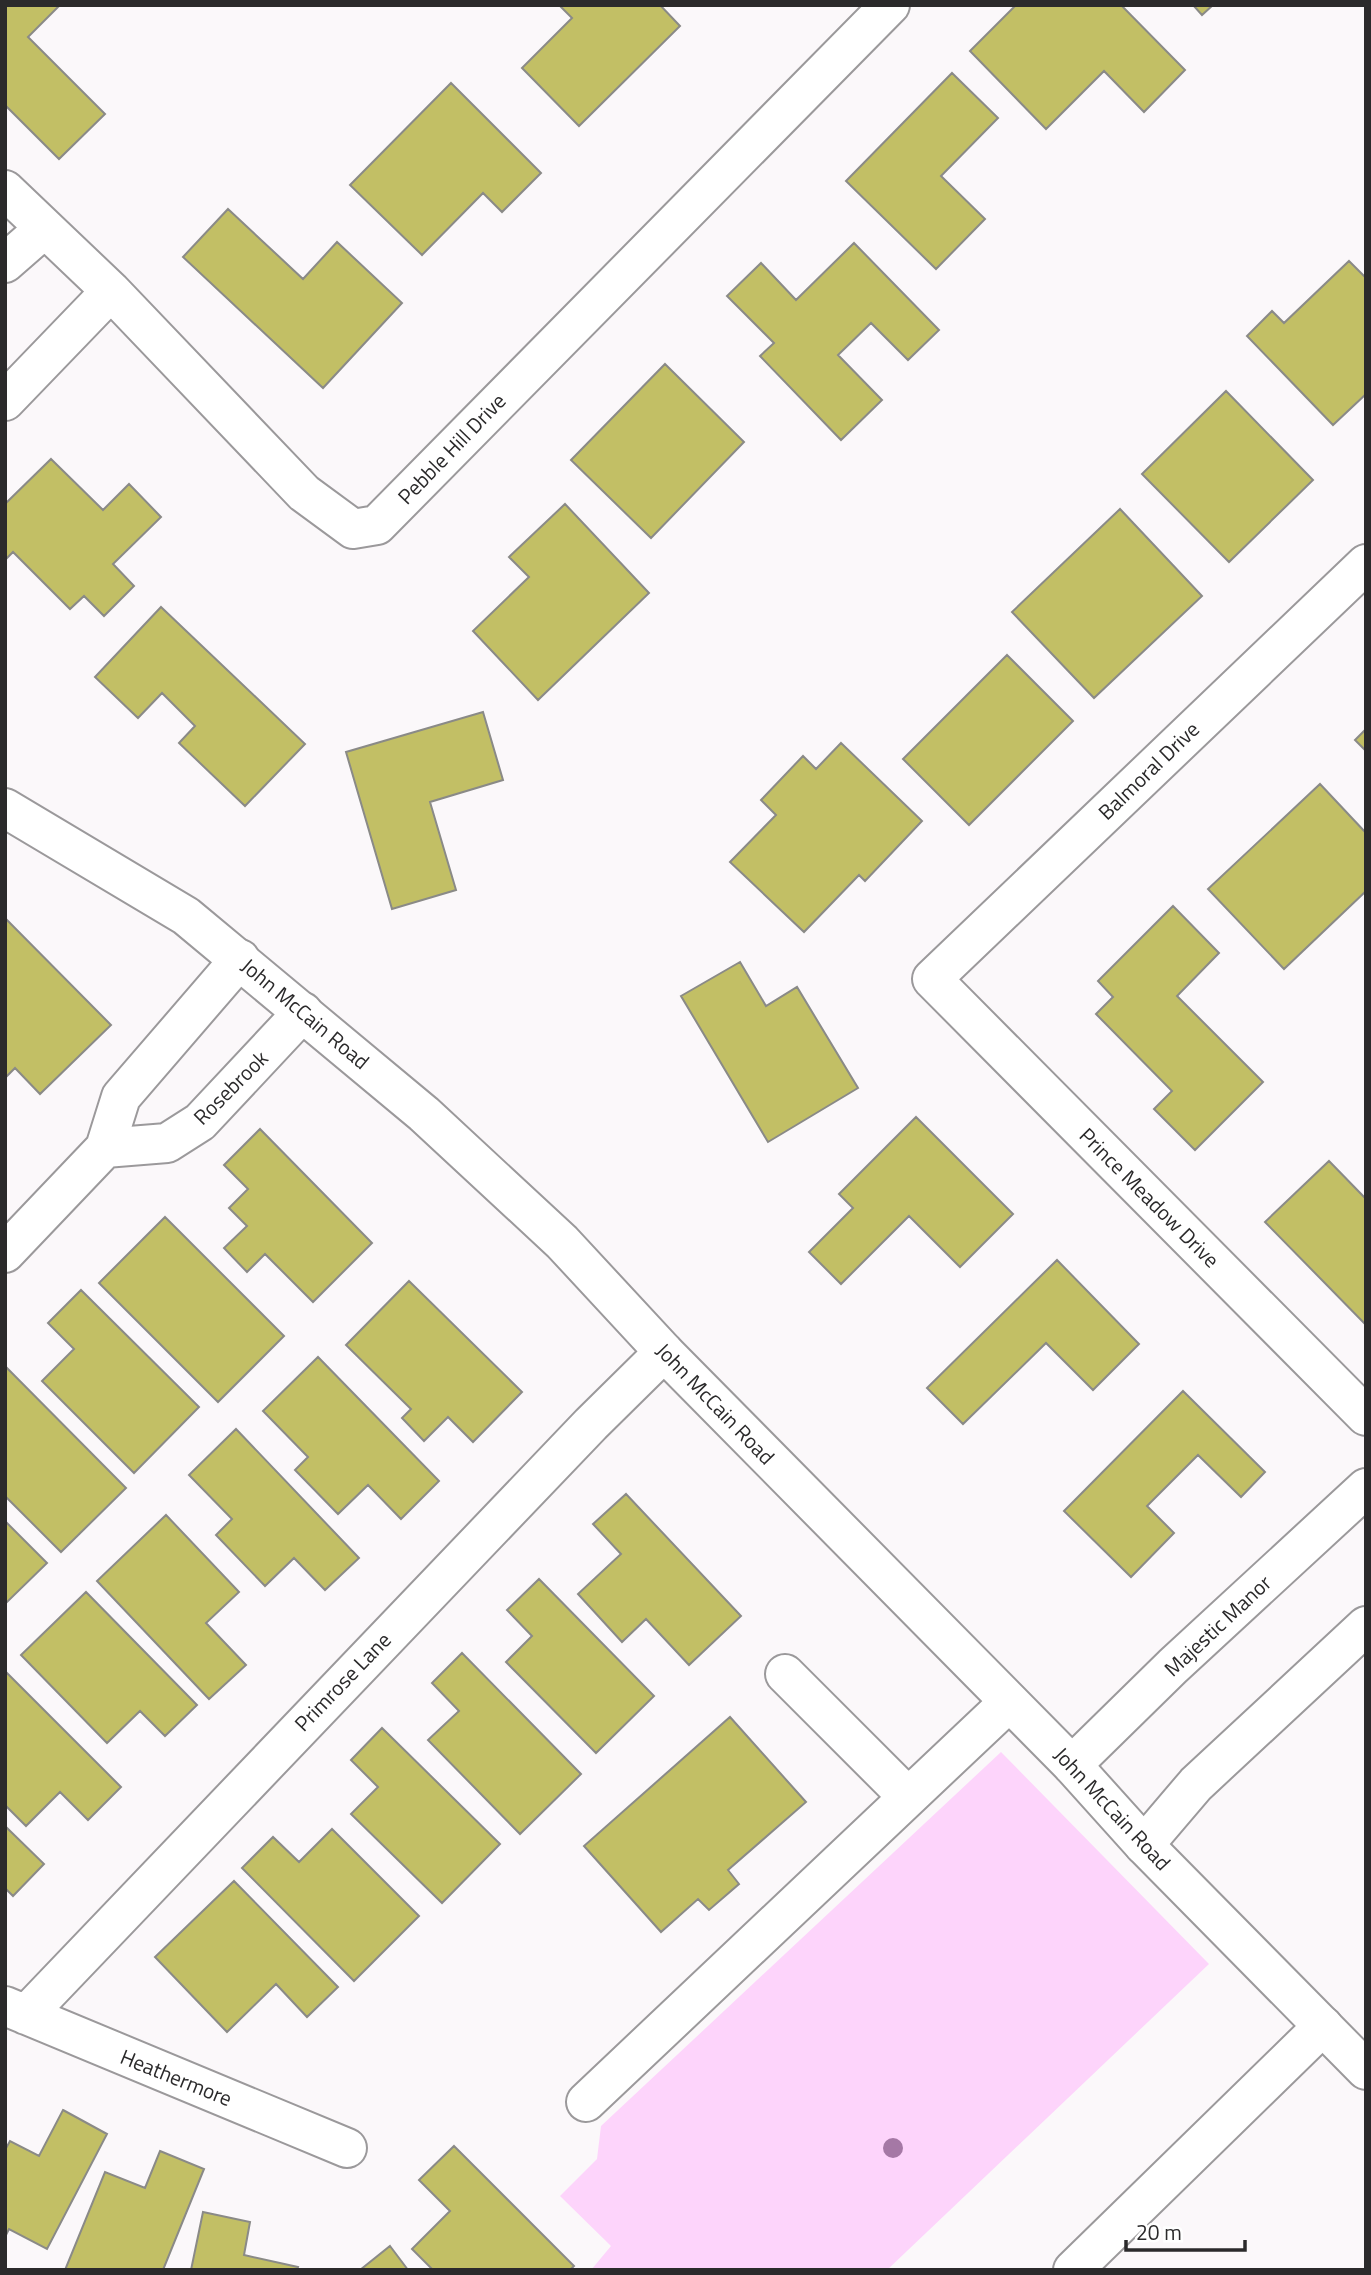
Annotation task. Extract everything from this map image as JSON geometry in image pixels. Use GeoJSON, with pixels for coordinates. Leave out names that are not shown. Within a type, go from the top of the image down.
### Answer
{"type":"FeatureCollection","features":[{"type":"Feature","properties":{"kind":"street","name":"Pebble Hill Drive"},"geometry":{"type":"LineString","coordinates":[[5,190],[111,291],[304,493],[353,529],[377,525],[890,5]]}},
{"type":"Feature","properties":{"kind":"street"},"geometry":{"type":"LineString","coordinates":[[5,263],[45,228]]}},
{"type":"Feature","properties":{"kind":"street"},"geometry":{"type":"LineString","coordinates":[[5,401],[111,291]]}},
{"type":"Feature","properties":{"kind":"street","name":"Balmoral Drive"},"geometry":{"type":"LineString","coordinates":[[932,979],[1366,564]]}},
{"type":"Feature","properties":{"kind":"street","name":"John McCain Road"},"geometry":{"type":"LineString","coordinates":[[5,808],[186,916],[424,1114],[562,1242],[664,1352],[1072,1765],[1144,1845],[1366,2070]]}},
{"type":"Feature","properties":{"kind":"street"},"geometry":{"type":"LineString","coordinates":[[5,1253],[105,1148],[121,1097],[240,959]]}},
{"type":"Feature","properties":{"kind":"street","name":"Prince Meadow Drive"},"geometry":{"type":"LineString","coordinates":[[932,979],[1366,1416]]}},
{"type":"Feature","properties":{"kind":"street","name":"Rosebrook"},"geometry":{"type":"LineString","coordinates":[[105,1148],[167,1143],[201,1122],[303,1012]]}},
{"type":"Feature","properties":{"kind":"street","name":"Primrose Lane"},"geometry":{"type":"LineString","coordinates":[[15,2011],[664,1352]]}},
{"type":"Feature","properties":{"kind":"street","name":"Majestic Manor"},"geometry":{"type":"LineString","coordinates":[[1072,1765],[1174,1666],[1366,1488]]}},
{"type":"Feature","properties":{"kind":"street"},"geometry":{"type":"LineString","coordinates":[[1144,1845],[1196,1784],[1366,1626]]}},
{"type":"Feature","properties":{"kind":"street"},"geometry":{"type":"LineString","coordinates":[[785,1674],[908,1797]]}},
{"type":"Feature","properties":{"kind":"street"},"geometry":{"type":"LineString","coordinates":[[586,2102],[1009,1702]]}},
{"type":"Feature","properties":{"kind":"street","name":"Heathermore"},"geometry":{"type":"LineString","coordinates":[[15,2011],[347,2148]]}},
{"type":"Feature","properties":{"kind":"street"},"geometry":{"type":"LineString","coordinates":[[1073,2270],[1323,2026]]}},
{"type":"Feature","properties":{"kind":"shaded area"},"geometry":{"type":"Polygon","coordinates":[[[1001,1752],[1209,1964],[887,2270],[591,2270],[611,2246],[560,2196],[597,2159],[601,2126],[1001,1752]]]}},
{"type":"Feature","properties":{"kind":"building"},"geometry":{"type":"Polygon","coordinates":[[[5,5],[60,5],[28,37],[105,114],[59,159],[5,105],[5,5]]]}},
{"type":"Feature","properties":{"kind":"building"},"geometry":{"type":"Polygon","coordinates":[[[559,5],[660,5],[680,26],[579,126],[522,68],[572,18],[559,5]]]}},
{"type":"Feature","properties":{"kind":"building"},"geometry":{"type":"Polygon","coordinates":[[[1016,5],[1121,5],[1185,70],[1144,112],[1104,71],[1046,129],[970,51],[1016,5]]]}},
{"type":"Feature","properties":{"kind":"building"},"geometry":{"type":"Polygon","coordinates":[[[1193,5],[1213,5],[1202,15],[1193,5]]]}},
{"type":"Feature","properties":{"kind":"building"},"geometry":{"type":"Polygon","coordinates":[[[952,73],[998,118],[941,176],[985,219],[936,269],[846,181],[952,73]]]}},
{"type":"Feature","properties":{"kind":"building"},"geometry":{"type":"Polygon","coordinates":[[[451,83],[541,173],[502,212],[483,193],[422,255],[350,185],[451,83]]]}},
{"type":"Feature","properties":{"kind":"building"},"geometry":{"type":"Polygon","coordinates":[[[228,209],[303,279],[337,242],[402,303],[323,388],[183,257],[228,209]]]}},
{"type":"Feature","properties":{"kind":"building"},"geometry":{"type":"Polygon","coordinates":[[[854,243],[939,330],[908,360],[871,323],[838,355],[882,400],[841,440],[760,356],[774,343],[727,296],[761,263],[796,300],[854,243]]]}},
{"type":"Feature","properties":{"kind":"building"},"geometry":{"type":"Polygon","coordinates":[[[1349,261],[1366,278],[1366,394],[1333,425],[1247,336],[1272,311],[1284,323],[1349,261]]]}},
{"type":"Feature","properties":{"kind":"building"},"geometry":{"type":"Polygon","coordinates":[[[665,364],[744,442],[651,538],[571,460],[665,364]]]}},
{"type":"Feature","properties":{"kind":"building"},"geometry":{"type":"Polygon","coordinates":[[[1226,391],[1313,480],[1229,562],[1142,474],[1226,391]]]}},
{"type":"Feature","properties":{"kind":"building"},"geometry":{"type":"Polygon","coordinates":[[[51,459],[103,510],[129,484],[161,517],[113,564],[134,586],[104,616],[84,596],[70,609],[13,552],[5,560],[5,504],[51,459]]]}},
{"type":"Feature","properties":{"kind":"building"},"geometry":{"type":"Polygon","coordinates":[[[565,504],[649,593],[538,700],[473,631],[529,577],[509,557],[565,504]]]}},
{"type":"Feature","properties":{"kind":"building"},"geometry":{"type":"Polygon","coordinates":[[[1120,509],[1202,596],[1094,698],[1012,612],[1120,509]]]}},
{"type":"Feature","properties":{"kind":"building"},"geometry":{"type":"Polygon","coordinates":[[[161,607],[305,744],[245,806],[179,743],[195,726],[162,693],[138,718],[95,677],[161,607]]]}},
{"type":"Feature","properties":{"kind":"building"},"geometry":{"type":"Polygon","coordinates":[[[1007,655],[1073,721],[969,825],[903,759],[1007,655]]]}},
{"type":"Feature","properties":{"kind":"building"},"geometry":{"type":"Polygon","coordinates":[[[483,712],[503,780],[430,802],[456,890],[392,909],[346,752],[483,712]]]}},
{"type":"Feature","properties":{"kind":"building"},"geometry":{"type":"Polygon","coordinates":[[[1366,729],[1366,751],[1355,740],[1366,729]]]}},
{"type":"Feature","properties":{"kind":"building"},"geometry":{"type":"Polygon","coordinates":[[[841,743],[922,821],[865,881],[859,875],[804,932],[730,862],[776,815],[761,800],[803,756],[816,769],[841,743]]]}},
{"type":"Feature","properties":{"kind":"building"},"geometry":{"type":"Polygon","coordinates":[[[1320,784],[1366,833],[1366,891],[1284,969],[1208,889],[1320,784]]]}},
{"type":"Feature","properties":{"kind":"building"},"geometry":{"type":"Polygon","coordinates":[[[1173,906],[1219,953],[1177,996],[1263,1082],[1195,1150],[1154,1109],[1172,1091],[1096,1014],[1113,997],[1098,981],[1173,906]]]}},
{"type":"Feature","properties":{"kind":"building"},"geometry":{"type":"Polygon","coordinates":[[[5,918],[111,1025],[40,1094],[15,1068],[5,1078],[5,918]]]}},
{"type":"Feature","properties":{"kind":"building"},"geometry":{"type":"Polygon","coordinates":[[[740,962],[766,1006],[797,987],[858,1088],[768,1142],[681,996],[740,962]]]}},
{"type":"Feature","properties":{"kind":"building"},"geometry":{"type":"Polygon","coordinates":[[[916,1117],[1013,1214],[960,1267],[909,1216],[841,1284],[809,1252],[853,1208],[839,1194],[916,1117]]]}},
{"type":"Feature","properties":{"kind":"building"},"geometry":{"type":"Polygon","coordinates":[[[260,1129],[372,1243],[313,1302],[265,1254],[247,1272],[224,1248],[247,1226],[229,1208],[248,1189],[224,1165],[260,1129]]]}},
{"type":"Feature","properties":{"kind":"building"},"geometry":{"type":"Polygon","coordinates":[[[1329,1161],[1366,1199],[1366,1325],[1265,1222],[1329,1161]]]}},
{"type":"Feature","properties":{"kind":"building"},"geometry":{"type":"Polygon","coordinates":[[[165,1217],[284,1336],[218,1402],[99,1283],[165,1217]]]}},
{"type":"Feature","properties":{"kind":"building"},"geometry":{"type":"Polygon","coordinates":[[[1057,1260],[1139,1344],[1093,1390],[1046,1343],[963,1424],[927,1388],[1057,1260]]]}},
{"type":"Feature","properties":{"kind":"building"},"geometry":{"type":"Polygon","coordinates":[[[409,1281],[522,1392],[473,1442],[448,1417],[424,1441],[402,1418],[411,1409],[346,1345],[409,1281]]]}},
{"type":"Feature","properties":{"kind":"building"},"geometry":{"type":"Polygon","coordinates":[[[81,1290],[199,1407],[134,1473],[42,1381],[74,1349],[48,1323],[81,1290]]]}},
{"type":"Feature","properties":{"kind":"building"},"geometry":{"type":"Polygon","coordinates":[[[318,1357],[439,1481],[401,1519],[368,1485],[338,1514],[295,1470],[308,1457],[263,1411],[318,1357]]]}},
{"type":"Feature","properties":{"kind":"building"},"geometry":{"type":"Polygon","coordinates":[[[5,1366],[126,1488],[61,1552],[5,1496],[5,1366]]]}},
{"type":"Feature","properties":{"kind":"building"},"geometry":{"type":"Polygon","coordinates":[[[1183,1391],[1265,1472],[1241,1497],[1198,1455],[1147,1506],[1174,1533],[1131,1577],[1064,1511],[1183,1391]]]}},
{"type":"Feature","properties":{"kind":"building"},"geometry":{"type":"Polygon","coordinates":[[[236,1429],[359,1558],[325,1590],[294,1558],[265,1586],[216,1535],[232,1519],[189,1475],[236,1429]]]}},
{"type":"Feature","properties":{"kind":"building"},"geometry":{"type":"Polygon","coordinates":[[[626,1494],[741,1616],[689,1665],[646,1619],[622,1642],[578,1594],[621,1554],[593,1524],[626,1494]]]}},
{"type":"Feature","properties":{"kind":"building"},"geometry":{"type":"Polygon","coordinates":[[[166,1515],[239,1592],[206,1623],[246,1665],[209,1699],[97,1581],[166,1515]]]}},
{"type":"Feature","properties":{"kind":"building"},"geometry":{"type":"Polygon","coordinates":[[[5,1521],[47,1563],[5,1604],[5,1521]]]}},
{"type":"Feature","properties":{"kind":"building"},"geometry":{"type":"Polygon","coordinates":[[[539,1579],[654,1696],[596,1753],[506,1662],[532,1636],[507,1610],[539,1579]]]}},
{"type":"Feature","properties":{"kind":"building"},"geometry":{"type":"Polygon","coordinates":[[[86,1592],[197,1705],[165,1736],[140,1711],[107,1743],[21,1655],[86,1592]]]}},
{"type":"Feature","properties":{"kind":"building"},"geometry":{"type":"Polygon","coordinates":[[[462,1653],[581,1774],[520,1834],[428,1740],[459,1711],[432,1683],[462,1653]]]}},
{"type":"Feature","properties":{"kind":"building"},"geometry":{"type":"Polygon","coordinates":[[[6,1672],[121,1787],[88,1820],[60,1792],[26,1826],[5,1805],[6,1672]]]}},
{"type":"Feature","properties":{"kind":"building"},"geometry":{"type":"Polygon","coordinates":[[[730,1717],[806,1802],[728,1870],[739,1884],[709,1910],[698,1899],[661,1932],[584,1846],[730,1717]]]}},
{"type":"Feature","properties":{"kind":"building"},"geometry":{"type":"Polygon","coordinates":[[[382,1728],[500,1844],[442,1903],[351,1814],[378,1787],[351,1760],[382,1728]]]}},
{"type":"Feature","properties":{"kind":"building"},"geometry":{"type":"Polygon","coordinates":[[[5,1826],[44,1864],[13,1896],[5,1888],[5,1826]]]}},
{"type":"Feature","properties":{"kind":"building"},"geometry":{"type":"Polygon","coordinates":[[[332,1829],[419,1916],[354,1981],[242,1868],[273,1837],[299,1862],[332,1829]]]}},
{"type":"Feature","properties":{"kind":"building"},"geometry":{"type":"Polygon","coordinates":[[[234,1881],[338,1987],[307,2017],[276,1984],[227,2032],[155,1957],[234,1881]]]}},
{"type":"Feature","properties":{"kind":"building"},"geometry":{"type":"Polygon","coordinates":[[[63,2110],[107,2134],[47,2249],[9,2229],[5,2237],[5,2150],[10,2141],[39,2156],[63,2110]]]}},
{"type":"Feature","properties":{"kind":"building"},"geometry":{"type":"Polygon","coordinates":[[[454,2146],[574,2266],[570,2270],[433,2270],[412,2249],[450,2211],[419,2180],[454,2146]]]}},
{"type":"Feature","properties":{"kind":"building"},"geometry":{"type":"Polygon","coordinates":[[[160,2151],[204,2169],[163,2270],[65,2270],[105,2172],[145,2188],[160,2151]]]}},
{"type":"Feature","properties":{"kind":"building"},"geometry":{"type":"Polygon","coordinates":[[[203,2212],[250,2222],[244,2255],[298,2267],[297,2270],[191,2270],[203,2212]]]}},
{"type":"Feature","properties":{"kind":"building"},"geometry":{"type":"Polygon","coordinates":[[[390,2246],[408,2270],[360,2270],[390,2246]]]}}]}
